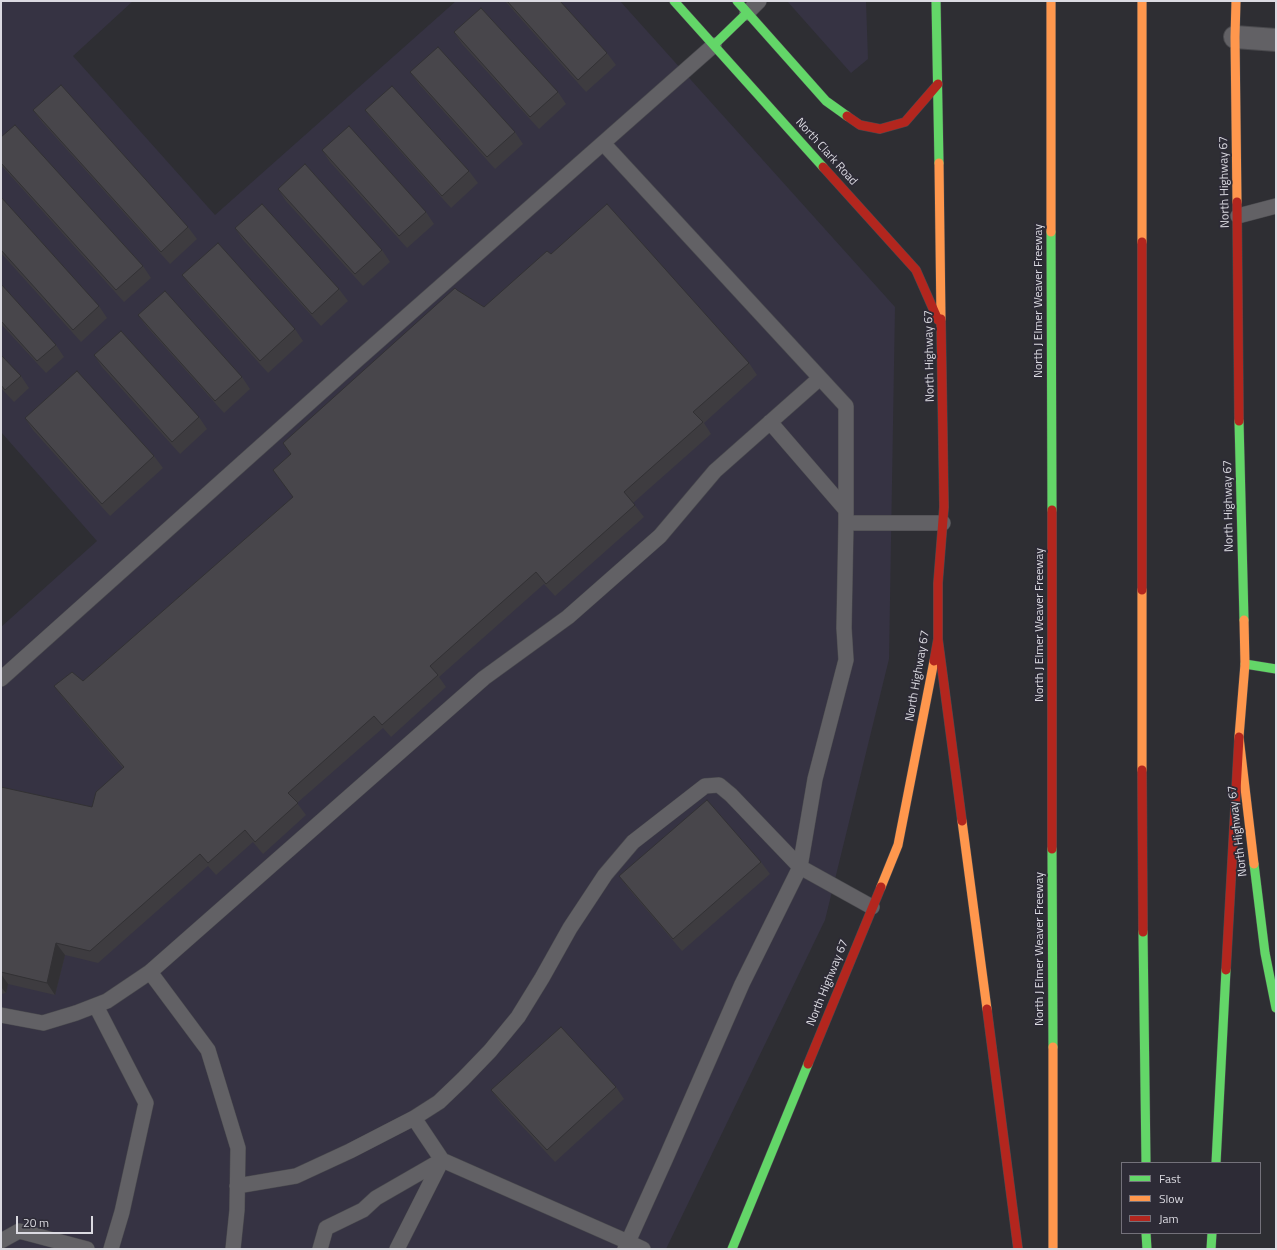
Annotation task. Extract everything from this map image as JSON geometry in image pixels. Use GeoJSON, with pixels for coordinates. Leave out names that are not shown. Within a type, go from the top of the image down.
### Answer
{"type":"FeatureCollection","features":[{"type":"Feature","properties":{"kind":"main road","name":"North Clark Road"},"geometry":{"type":"LineString","coordinates":[[674,1],[916,270],[942,329]]}},
{"type":"Feature","properties":{"kind":"main road"},"geometry":{"type":"LineString","coordinates":[[737,1],[826,101],[860,125],[880,129],[905,122],[938,84]]}},
{"type":"Feature","properties":{"kind":"main road","name":"North Highway 67"},"geometry":{"type":"LineString","coordinates":[[732,1249],[898,845],[938,639],[938,583],[944,508],[936,1]]}},
{"type":"Feature","properties":{"kind":"main road","name":"North J Elmer Weaver Freeway"},"geometry":{"type":"LineString","coordinates":[[1051,1],[1053,1249]]}},
{"type":"Feature","properties":{"kind":"main road"},"geometry":{"type":"LineString","coordinates":[[1142,1],[1142,825],[1146,1162]]}},
{"type":"Feature","properties":{"kind":"main road","name":"North Highway 67"},"geometry":{"type":"LineString","coordinates":[[1236,1],[1235,37],[1240,475],[1245,664],[1239,737],[1265,953],[1275,1000]]}},
{"type":"Feature","properties":{"kind":"main road"},"geometry":{"type":"LineString","coordinates":[[714,45],[747,13]]}},
{"type":"Feature","properties":{"kind":"main road"},"geometry":{"type":"LineString","coordinates":[[938,639],[1018,1249]]}},
{"type":"Feature","properties":{"kind":"main road"},"geometry":{"type":"LineString","coordinates":[[1245,664],[1276,669]]}},
{"type":"Feature","properties":{"kind":"main road"},"geometry":{"type":"LineString","coordinates":[[1216,1162],[1239,737]]}},
{"type":"Feature","properties":{"kind":"main road"},"geometry":{"type":"LineString","coordinates":[[1146,1234],[1146,1249]]}},
{"type":"Feature","properties":{"kind":"main road"},"geometry":{"type":"LineString","coordinates":[[1211,1249],[1212,1234]]}},
{"type":"Feature","properties":{"kind":"street"},"geometry":{"type":"LineString","coordinates":[[1235,37],[1276,40]]}},
{"type":"Feature","properties":{"kind":"lane"},"geometry":{"type":"LineString","coordinates":[[747,13],[758,1]]}},
{"type":"Feature","properties":{"kind":"lane"},"geometry":{"type":"LineString","coordinates":[[1,680],[356,361],[714,45]]}},
{"type":"Feature","properties":{"kind":"lane"},"geometry":{"type":"LineString","coordinates":[[602,143],[846,406],[844,605],[846,660],[816,779],[800,867],[742,984],[626,1246]]}},
{"type":"Feature","properties":{"kind":"lane"},"geometry":{"type":"LineString","coordinates":[[1238,216],[1276,206]]}},
{"type":"Feature","properties":{"kind":"lane"},"geometry":{"type":"LineString","coordinates":[[1,1015],[43,1023],[76,1014],[107,1001],[150,972],[484,678],[580,607],[660,536],[715,471],[820,378]]}},
{"type":"Feature","properties":{"kind":"lane"},"geometry":{"type":"LineString","coordinates":[[770,422],[846,516],[943,523]]}},
{"type":"Feature","properties":{"kind":"lane"},"geometry":{"type":"LineString","coordinates":[[237,1186],[296,1176],[350,1151],[414,1118],[439,1102],[486,1055],[518,1017],[570,928],[605,875],[633,842],[705,786],[719,785],[731,795],[800,867],[872,907]]}},
{"type":"Feature","properties":{"kind":"lane"},"geometry":{"type":"LineString","coordinates":[[150,972],[208,1050],[238,1148],[233,1249]]}},
{"type":"Feature","properties":{"kind":"lane"},"geometry":{"type":"LineString","coordinates":[[96,1006],[146,1103],[122,1212],[111,1249]]}},
{"type":"Feature","properties":{"kind":"lane"},"geometry":{"type":"LineString","coordinates":[[414,1118],[442,1160],[626,1246],[643,1249]]}},
{"type":"Feature","properties":{"kind":"lane"},"geometry":{"type":"LineString","coordinates":[[320,1249],[326,1228],[363,1210],[376,1198],[442,1160]]}},
{"type":"Feature","properties":{"kind":"lane"},"geometry":{"type":"LineString","coordinates":[[397,1249],[442,1160]]}},
{"type":"Feature","properties":{"kind":"lane"},"geometry":{"type":"LineString","coordinates":[[1,1242],[19,1231],[87,1249]]}},
{"type":"Feature","properties":{"kind":"shaded area"},"geometry":{"type":"Polygon","coordinates":[[[1,1],[133,1],[73,56],[215,215],[456,1],[620,1],[895,307],[889,659],[825,920],[666,1249],[1,1249],[1,627],[97,541],[1,432],[1,1]]]}},
{"type":"Feature","properties":{"kind":"shaded area"},"geometry":{"type":"Polygon","coordinates":[[[787,1],[866,1],[868,59],[851,73],[787,1]]]}},
{"type":"Feature","properties":{"kind":"building"},"geometry":{"type":"Polygon","coordinates":[[[507,1],[560,1],[607,53],[578,80],[507,1]]]}},
{"type":"Feature","properties":{"kind":"building"},"geometry":{"type":"Polygon","coordinates":[[[481,8],[558,92],[530,117],[454,32],[481,8]]]}},
{"type":"Feature","properties":{"kind":"building"},"geometry":{"type":"Polygon","coordinates":[[[438,47],[515,132],[487,157],[410,72],[438,47]]]}},
{"type":"Feature","properties":{"kind":"building"},"geometry":{"type":"Polygon","coordinates":[[[61,85],[188,227],[161,252],[33,110],[61,85]]]}},
{"type":"Feature","properties":{"kind":"building"},"geometry":{"type":"Polygon","coordinates":[[[392,86],[469,171],[442,196],[365,110],[392,86]]]}},
{"type":"Feature","properties":{"kind":"building"},"geometry":{"type":"Polygon","coordinates":[[[15,125],[143,266],[116,290],[1,163],[1,137],[15,125]]]}},
{"type":"Feature","properties":{"kind":"building"},"geometry":{"type":"Polygon","coordinates":[[[349,126],[426,212],[399,236],[322,150],[349,126]]]}},
{"type":"Feature","properties":{"kind":"building"},"geometry":{"type":"Polygon","coordinates":[[[305,164],[382,250],[355,274],[278,189],[305,164]]]}},
{"type":"Feature","properties":{"kind":"building"},"geometry":{"type":"Polygon","coordinates":[[[1,197],[99,306],[73,330],[1,250],[1,197]]]}},
{"type":"Feature","properties":{"kind":"building"},"geometry":{"type":"Polygon","coordinates":[[[262,204],[339,289],[312,314],[235,228],[262,204]]]}},
{"type":"Feature","properties":{"kind":"building"},"geometry":{"type":"Polygon","coordinates":[[[607,204],[749,363],[693,412],[703,422],[624,492],[635,505],[546,584],[536,572],[430,666],[438,675],[382,725],[374,716],[288,793],[298,803],[255,842],[245,830],[208,863],[200,854],[90,951],[56,943],[47,983],[1,972],[1,787],[92,807],[96,792],[124,767],[54,686],[72,672],[83,681],[293,497],[273,470],[291,454],[283,443],[455,288],[484,307],[547,251],[551,254],[607,204]]]}},
{"type":"Feature","properties":{"kind":"building"},"geometry":{"type":"Polygon","coordinates":[[[218,243],[295,329],[260,361],[182,275],[218,243]]]}},
{"type":"Feature","properties":{"kind":"building"},"geometry":{"type":"Polygon","coordinates":[[[1,284],[56,345],[37,361],[1,321],[1,284]]]}},
{"type":"Feature","properties":{"kind":"building"},"geometry":{"type":"Polygon","coordinates":[[[165,291],[242,377],[215,401],[138,315],[165,291]]]}},
{"type":"Feature","properties":{"kind":"building"},"geometry":{"type":"Polygon","coordinates":[[[121,331],[199,417],[172,442],[94,355],[121,331]]]}},
{"type":"Feature","properties":{"kind":"building"},"geometry":{"type":"Polygon","coordinates":[[[1,355],[21,376],[5,390],[1,385],[1,355]]]}},
{"type":"Feature","properties":{"kind":"building"},"geometry":{"type":"Polygon","coordinates":[[[77,371],[154,456],[102,504],[25,418],[77,371]]]}},
{"type":"Feature","properties":{"kind":"building"},"geometry":{"type":"Polygon","coordinates":[[[707,800],[761,862],[673,939],[619,876],[707,800]]]}},
{"type":"Feature","properties":{"kind":"building"},"geometry":{"type":"Polygon","coordinates":[[[561,1027],[616,1087],[547,1150],[491,1090],[561,1027]]]}},
{"type":"Feature","properties":{"kind":"traffic: fast"},"geometry":{"type":"LineString","coordinates":[[674,1],[823,167]]}},
{"type":"Feature","properties":{"kind":"traffic: fast"},"geometry":{"type":"LineString","coordinates":[[737,1],[826,101],[847,116]]}},
{"type":"Feature","properties":{"kind":"traffic: fast"},"geometry":{"type":"LineString","coordinates":[[936,1],[939,163]]}},
{"type":"Feature","properties":{"kind":"traffic: fast"},"geometry":{"type":"LineString","coordinates":[[714,45],[747,13]]}},
{"type":"Feature","properties":{"kind":"traffic: fast"},"geometry":{"type":"LineString","coordinates":[[1051,232],[1052,510]]}},
{"type":"Feature","properties":{"kind":"traffic: fast"},"geometry":{"type":"LineString","coordinates":[[1239,421],[1244,620]]}},
{"type":"Feature","properties":{"kind":"traffic: fast"},"geometry":{"type":"LineString","coordinates":[[1245,664],[1276,669]]}},
{"type":"Feature","properties":{"kind":"traffic: fast"},"geometry":{"type":"LineString","coordinates":[[1052,849],[1053,1047]]}},
{"type":"Feature","properties":{"kind":"traffic: fast"},"geometry":{"type":"LineString","coordinates":[[1254,864],[1265,953],[1276,1008]]}},
{"type":"Feature","properties":{"kind":"traffic: fast"},"geometry":{"type":"LineString","coordinates":[[1143,932],[1146,1162]]}},
{"type":"Feature","properties":{"kind":"traffic: fast"},"geometry":{"type":"LineString","coordinates":[[1216,1162],[1226,970]]}},
{"type":"Feature","properties":{"kind":"traffic: fast"},"geometry":{"type":"LineString","coordinates":[[732,1249],[808,1064]]}},
{"type":"Feature","properties":{"kind":"traffic: fast"},"geometry":{"type":"LineString","coordinates":[[1146,1234],[1147,1249]]}},
{"type":"Feature","properties":{"kind":"traffic: fast"},"geometry":{"type":"LineString","coordinates":[[1211,1249],[1212,1234]]}},
{"type":"Feature","properties":{"kind":"traffic: slow"},"geometry":{"type":"LineString","coordinates":[[1051,1],[1051,232]]}},
{"type":"Feature","properties":{"kind":"traffic: slow"},"geometry":{"type":"LineString","coordinates":[[1142,1],[1142,242]]}},
{"type":"Feature","properties":{"kind":"traffic: slow"},"geometry":{"type":"LineString","coordinates":[[1236,1],[1237,202]]}},
{"type":"Feature","properties":{"kind":"traffic: slow"},"geometry":{"type":"LineString","coordinates":[[939,163],[941,319]]}},
{"type":"Feature","properties":{"kind":"traffic: slow"},"geometry":{"type":"LineString","coordinates":[[1142,590],[1142,770]]}},
{"type":"Feature","properties":{"kind":"traffic: slow"},"geometry":{"type":"LineString","coordinates":[[1244,620],[1245,664],[1239,737],[1254,864]]}},
{"type":"Feature","properties":{"kind":"traffic: slow"},"geometry":{"type":"LineString","coordinates":[[881,887],[898,845],[934,661]]}},
{"type":"Feature","properties":{"kind":"traffic: slow"},"geometry":{"type":"LineString","coordinates":[[962,821],[987,1009]]}},
{"type":"Feature","properties":{"kind":"traffic: slow"},"geometry":{"type":"LineString","coordinates":[[1053,1047],[1053,1249]]}},
{"type":"Feature","properties":{"kind":"traffic: jam"},"geometry":{"type":"LineString","coordinates":[[847,116],[860,125],[880,129],[905,122],[938,84]]}},
{"type":"Feature","properties":{"kind":"traffic: jam"},"geometry":{"type":"LineString","coordinates":[[823,167],[916,270],[938,320]]}},
{"type":"Feature","properties":{"kind":"traffic: jam"},"geometry":{"type":"LineString","coordinates":[[1237,202],[1239,421]]}},
{"type":"Feature","properties":{"kind":"traffic: jam"},"geometry":{"type":"LineString","coordinates":[[1142,242],[1142,590]]}},
{"type":"Feature","properties":{"kind":"traffic: jam"},"geometry":{"type":"LineString","coordinates":[[934,661],[938,639],[938,583],[944,507],[941,319]]}},
{"type":"Feature","properties":{"kind":"traffic: jam"},"geometry":{"type":"LineString","coordinates":[[1052,510],[1052,849]]}},
{"type":"Feature","properties":{"kind":"traffic: jam"},"geometry":{"type":"LineString","coordinates":[[938,639],[962,821]]}},
{"type":"Feature","properties":{"kind":"traffic: jam"},"geometry":{"type":"LineString","coordinates":[[1226,970],[1239,737]]}},
{"type":"Feature","properties":{"kind":"traffic: jam"},"geometry":{"type":"LineString","coordinates":[[1142,770],[1143,932]]}},
{"type":"Feature","properties":{"kind":"traffic: jam"},"geometry":{"type":"LineString","coordinates":[[808,1064],[881,887]]}},
{"type":"Feature","properties":{"kind":"traffic: jam"},"geometry":{"type":"LineString","coordinates":[[987,1009],[1018,1249]]}}]}
